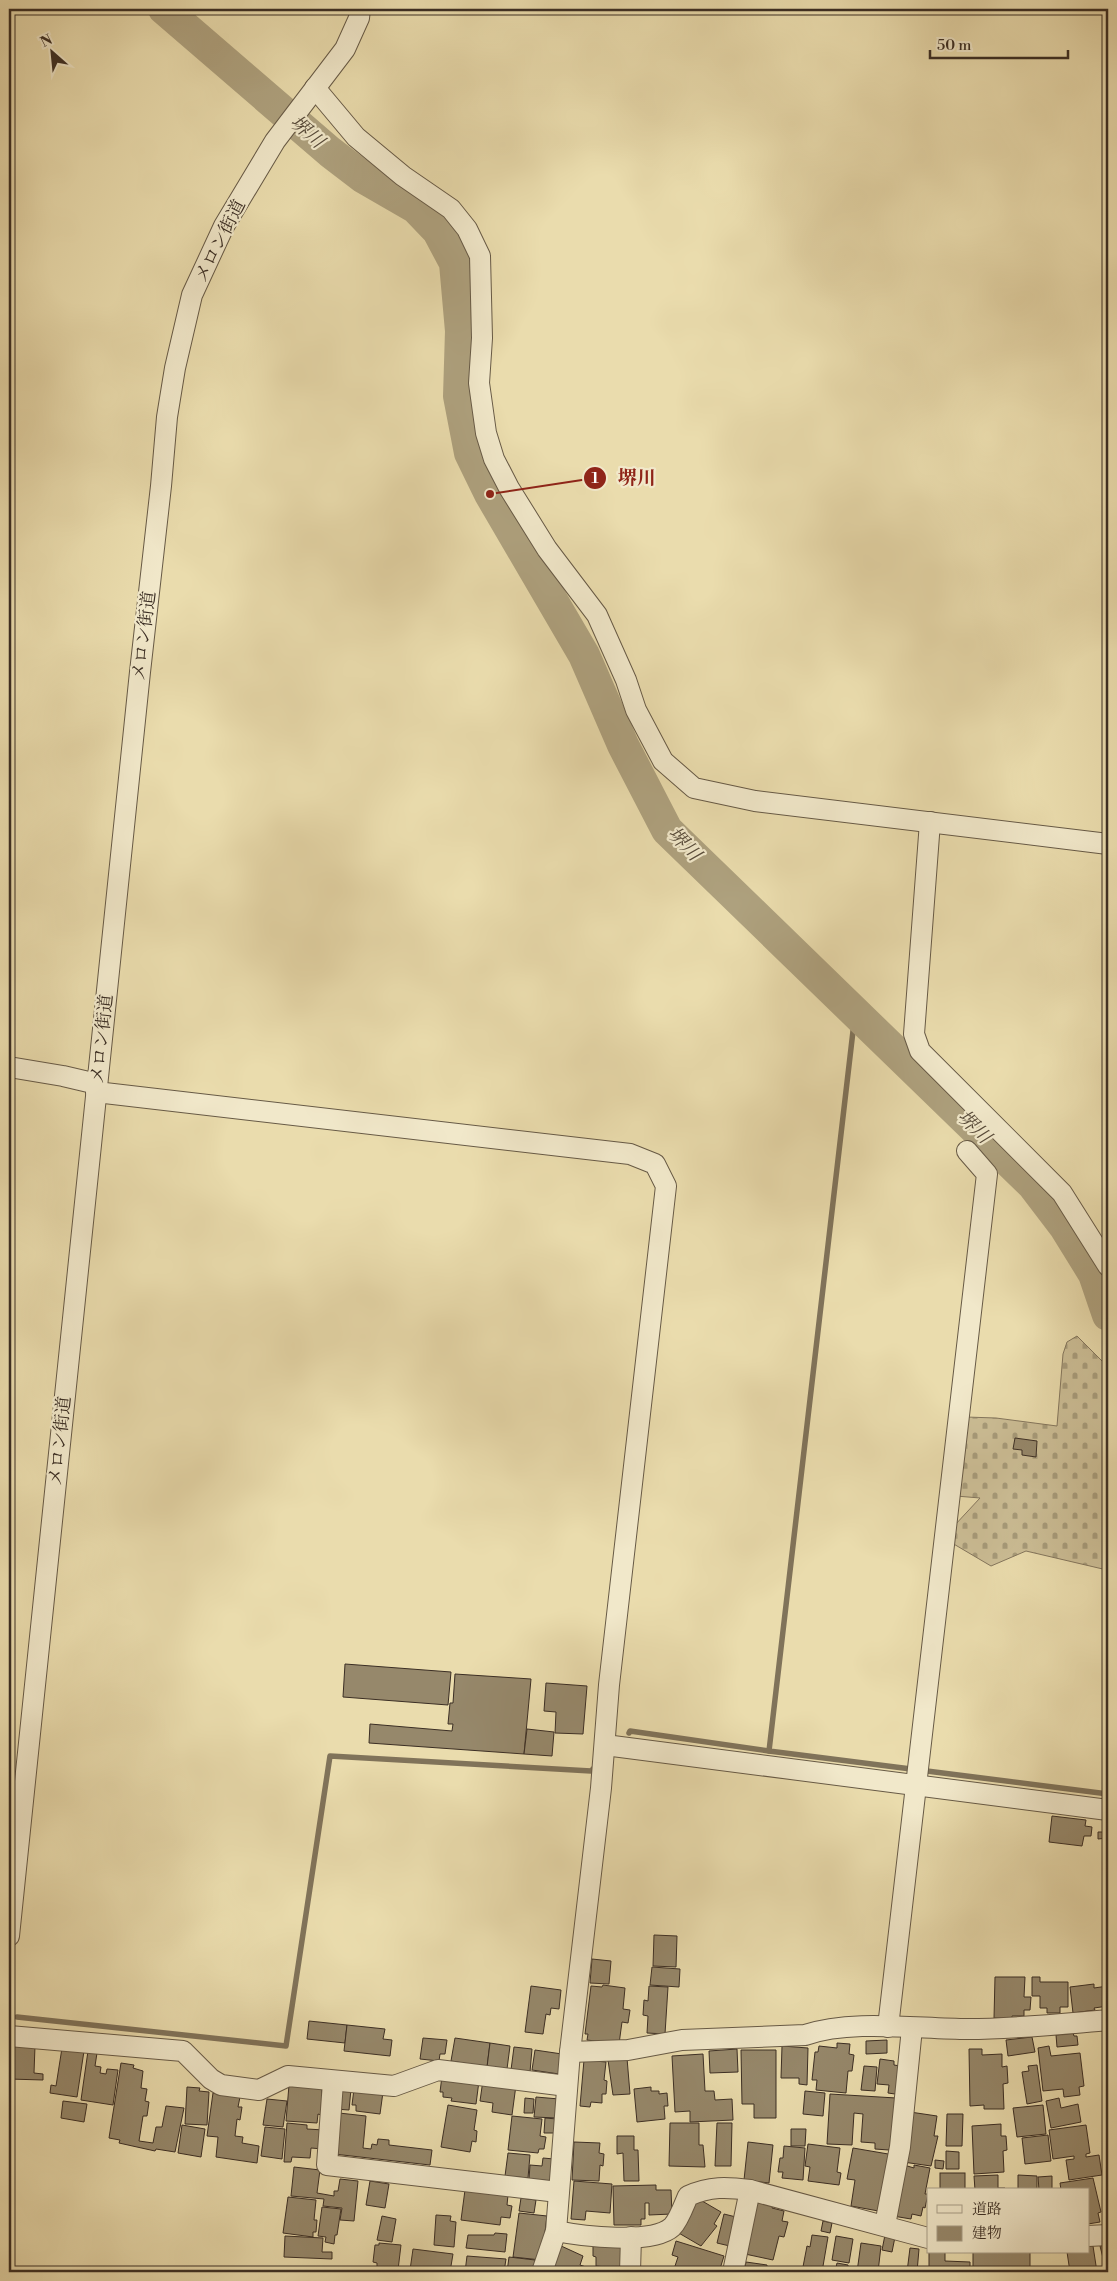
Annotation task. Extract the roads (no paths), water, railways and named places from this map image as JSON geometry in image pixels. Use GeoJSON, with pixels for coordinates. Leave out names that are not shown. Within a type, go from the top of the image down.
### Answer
{"type":"FeatureCollection","features":[{"type":"Feature","properties":{"kind":"street","name":"メロン街道"},"geometry":{"type":"LineString","coordinates":[[9,1936],[140,672],[167,417],[175,368],[192,295],[224,226],[275,141],[345,49],[359,18],[360,9]]}},
{"type":"Feature","properties":{"kind":"street"},"geometry":{"type":"LineString","coordinates":[[315,88],[356,137],[403,176],[451,209],[467,230],[480,256],[482,338],[479,383],[486,433],[494,459],[548,549],[597,615],[626,680],[636,710],[663,761],[694,788],[718,795],[1108,844]]}},
{"type":"Feature","properties":{"kind":"street"},"geometry":{"type":"LineString","coordinates":[[930,822],[914,1034],[920,1051],[1062,1193],[1108,1266]]}},
{"type":"Feature","properties":{"kind":"street"},"geometry":{"type":"LineString","coordinates":[[9,1067],[63,1076],[97,1088]]}},
{"type":"Feature","properties":{"kind":"street"},"geometry":{"type":"LineString","coordinates":[[9,1075],[97,1088],[630,1154],[655,1164],[666,1186],[609,1685],[605,1745],[570,2052],[556,2231],[542,2272]]}},
{"type":"Feature","properties":{"kind":"street"},"geometry":{"type":"LineString","coordinates":[[888,2027],[987,1174],[967,1151]]}},
{"type":"Feature","properties":{"kind":"street"},"geometry":{"type":"LineString","coordinates":[[605,1745],[915,1787],[1108,1810]]}},
{"type":"Feature","properties":{"kind":"street"},"geometry":{"type":"LineString","coordinates":[[570,2052],[628,2050],[682,2040],[805,2035],[824,2028],[1001,2029],[1108,2020]]}},
{"type":"Feature","properties":{"kind":"street"},"geometry":{"type":"LineString","coordinates":[[885,2225],[900,2147],[912,2028]]}},
{"type":"Feature","properties":{"kind":"street"},"geometry":{"type":"LineString","coordinates":[[9,2036],[183,2051],[211,2079],[221,2085],[260,2090],[288,2076],[332,2082],[394,2086],[438,2070],[567,2086]]}},
{"type":"Feature","properties":{"kind":"street"},"geometry":{"type":"LineString","coordinates":[[332,2082],[327,2164],[558,2192]]}},
{"type":"Feature","properties":{"kind":"street"},"geometry":{"type":"LineString","coordinates":[[556,2231],[587,2237],[631,2237],[662,2233],[673,2226],[688,2196],[705,2188],[722,2187],[750,2190],[927,2238]]}},
{"type":"Feature","properties":{"kind":"street"},"geometry":{"type":"LineString","coordinates":[[734,2272],[750,2190]]}},
{"type":"Feature","properties":{"kind":"street"},"geometry":{"type":"LineString","coordinates":[[1090,2236],[1108,2235]]}},
{"type":"Feature","properties":{"kind":"street"},"geometry":{"type":"LineString","coordinates":[[630,2272],[631,2237]]}},
{"type":"Feature","properties":{"kind":"waterway","name":"堺川"},"geometry":{"type":"LineString","coordinates":[[164,9],[330,152],[364,178],[416,208],[438,231],[455,263],[461,331],[459,396],[470,453],[490,494],[584,655],[623,745],[667,830],[1033,1185],[1065,1227],[1094,1274],[1108,1315]]}},
{"type":"Feature","properties":{"kind":"waterway"},"geometry":{"type":"LineString","coordinates":[[855,1014],[769,1751],[1108,1794]]}},
{"type":"Feature","properties":{"kind":"waterway"},"geometry":{"type":"LineString","coordinates":[[629,1733],[630,1731],[769,1751]]}},
{"type":"Feature","properties":{"kind":"waterway"},"geometry":{"type":"LineString","coordinates":[[17,2017],[286,2046],[330,1756],[591,1771],[597,1765]]}},
{"type":"Feature","properties":{"kind":"place","name":"堺川"},"geometry":{"type":"Point","coordinates":[490,494]}}]}
